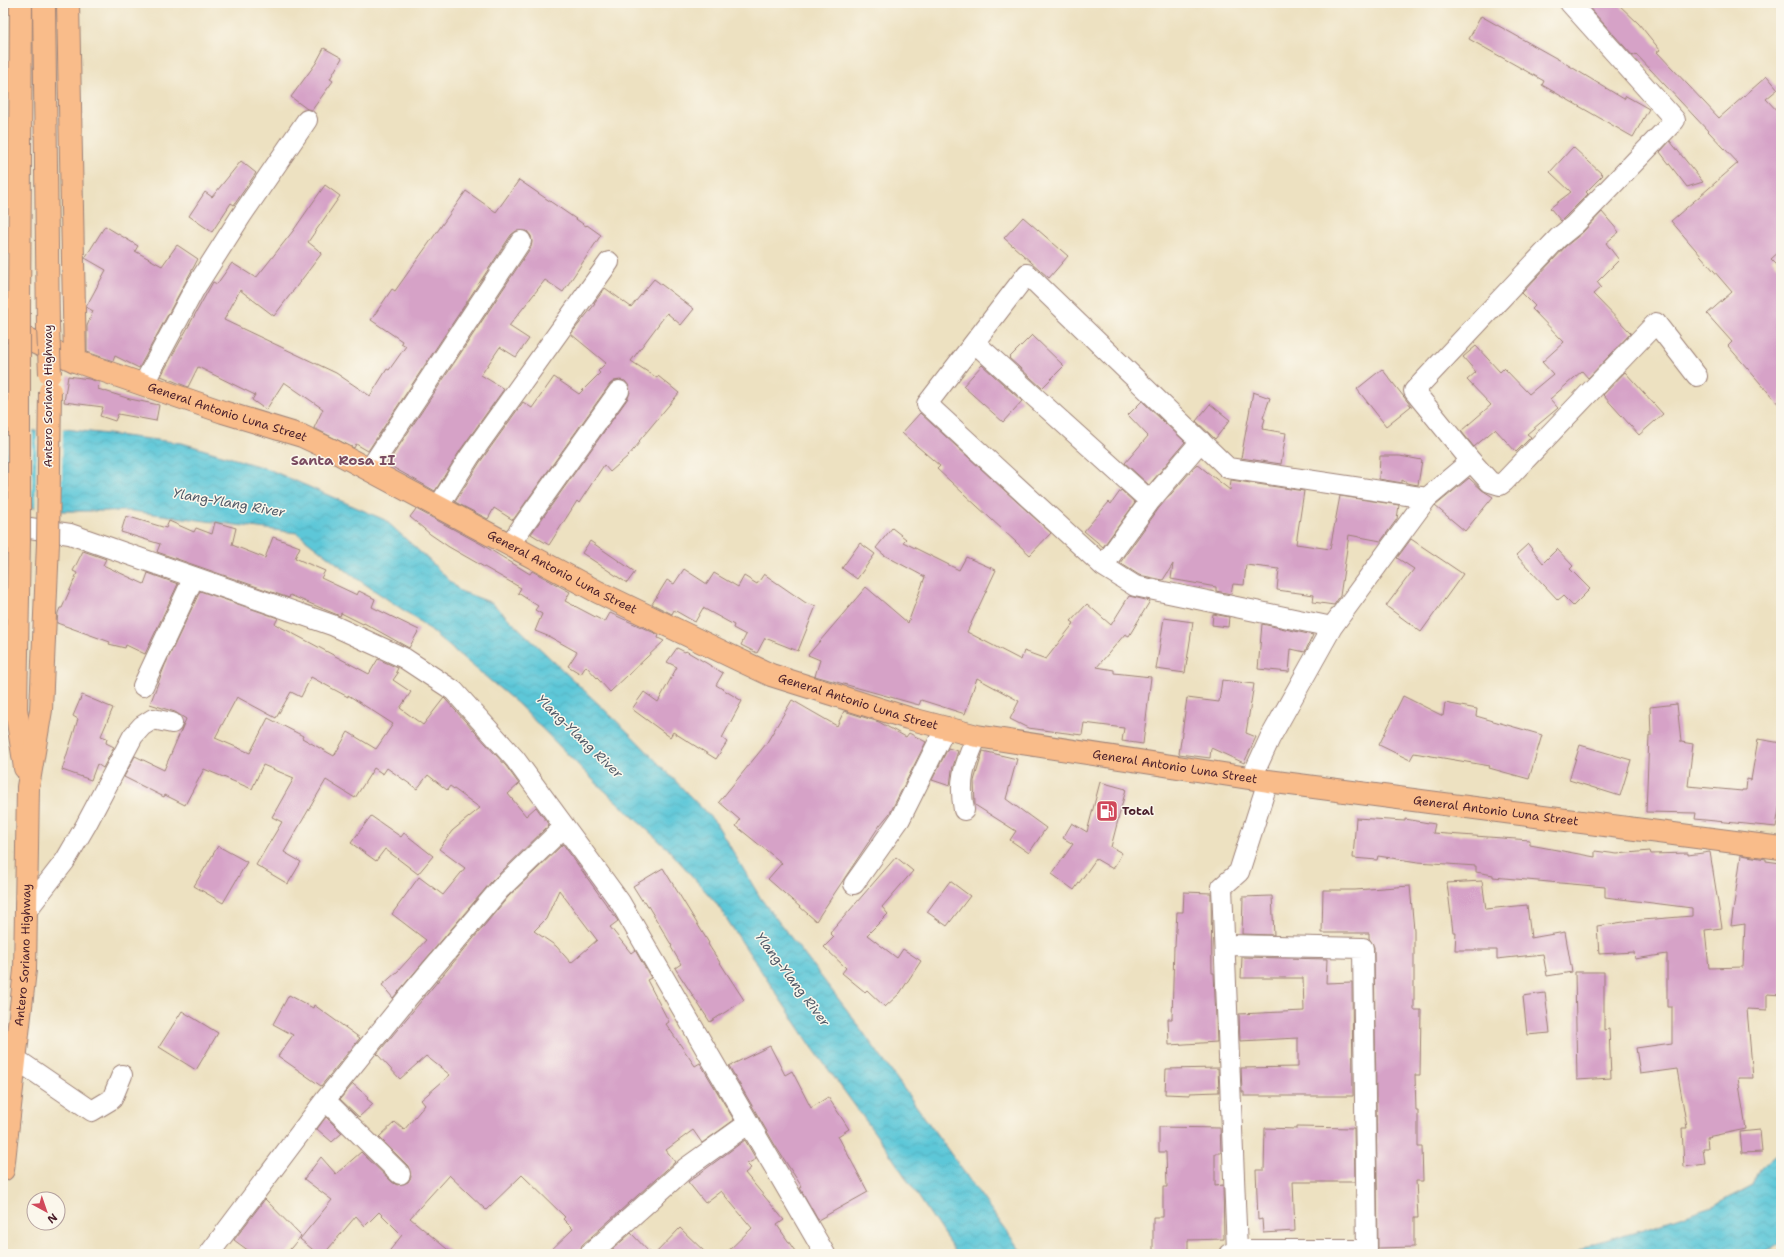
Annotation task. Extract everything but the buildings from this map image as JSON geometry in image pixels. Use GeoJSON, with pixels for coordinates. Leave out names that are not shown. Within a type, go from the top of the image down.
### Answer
{"type":"FeatureCollection","features":[{"type":"Feature","properties":{"kind":"main road","name":"Antero Soriano Highway"},"geometry":{"type":"LineString","coordinates":[[21,3],[19,540],[16,709],[28,787]]}},
{"type":"Feature","properties":{"kind":"main road","name":"Antero Soriano Highway"},"geometry":{"type":"LineString","coordinates":[[3,1170],[25,970],[28,787],[41,710],[48,543],[50,382],[44,3]]}},
{"type":"Feature","properties":{"kind":"main road"},"geometry":{"type":"LineString","coordinates":[[68,3],[75,361]]}},
{"type":"Feature","properties":{"kind":"main road","name":"General Antonio Luna Street"},"geometry":{"type":"LineString","coordinates":[[3,328],[75,361],[223,412],[302,436],[370,470],[598,592],[771,675],[908,718],[977,736],[1260,779],[1781,848]]}},
{"type":"Feature","properties":{"kind":"street"},"geometry":{"type":"LineString","coordinates":[[1570,3],[1675,120],[1574,225],[1553,244],[1414,391],[1471,461],[1490,482],[1495,485],[1504,482],[1656,323],[1697,376]]}},
{"type":"Feature","properties":{"kind":"street"},"geometry":{"type":"LineString","coordinates":[[143,385],[195,288],[241,216],[307,120]]}},
{"type":"Feature","properties":{"kind":"street"},"geometry":{"type":"LineString","coordinates":[[370,470],[521,241]]}},
{"type":"Feature","properties":{"kind":"street"},"geometry":{"type":"LineString","coordinates":[[438,507],[470,456],[609,262]]}},
{"type":"Feature","properties":{"kind":"street"},"geometry":{"type":"LineString","coordinates":[[1332,627],[1134,586],[1103,566],[927,404],[1027,274],[1228,468],[1427,498]]}},
{"type":"Feature","properties":{"kind":"street"},"geometry":{"type":"LineString","coordinates":[[975,343],[1150,501]]}},
{"type":"Feature","properties":{"kind":"street"},"geometry":{"type":"LineString","coordinates":[[510,545],[619,391]]}},
{"type":"Feature","properties":{"kind":"street"},"geometry":{"type":"LineString","coordinates":[[1103,566],[1150,501],[1201,441]]}},
{"type":"Feature","properties":{"kind":"street"},"geometry":{"type":"LineString","coordinates":[[1226,944],[1363,948],[1367,1250],[1233,1252],[1226,944],[1222,887],[1240,869],[1270,738],[1332,627],[1427,498],[1471,461]]}},
{"type":"Feature","properties":{"kind":"street"},"geometry":{"type":"LineString","coordinates":[[3,524],[70,534],[332,625],[408,660],[454,691],[515,760],[620,902],[825,1254]]}},
{"type":"Feature","properties":{"kind":"street"},"geometry":{"type":"LineString","coordinates":[[143,686],[194,577]]}},
{"type":"Feature","properties":{"kind":"street"},"geometry":{"type":"LineString","coordinates":[[27,910],[65,860],[86,825],[133,736],[142,726],[153,719],[172,723]]}},
{"type":"Feature","properties":{"kind":"street"},"geometry":{"type":"LineString","coordinates":[[854,884],[900,819],[946,727]]}},
{"type":"Feature","properties":{"kind":"street"},"geometry":{"type":"LineString","coordinates":[[964,810],[961,792],[963,770],[977,736]]}},
{"type":"Feature","properties":{"kind":"street"},"geometry":{"type":"LineString","coordinates":[[210,1254],[262,1181],[409,996],[500,889],[564,827]]}},
{"type":"Feature","properties":{"kind":"street"},"geometry":{"type":"LineString","coordinates":[[16,1059],[92,1111],[112,1099],[122,1075]]}},
{"type":"Feature","properties":{"kind":"street"},"geometry":{"type":"LineString","coordinates":[[325,1100],[400,1174]]}},
{"type":"Feature","properties":{"kind":"street"},"geometry":{"type":"LineString","coordinates":[[590,1254],[686,1168],[749,1123]]}},
{"type":"Feature","properties":{"kind":"water","name":"Ylang-Ylang River"},"geometry":{"type":"Polygon","coordinates":[[[65,429],[182,443],[268,469],[385,520],[460,591],[492,603],[630,734],[716,823],[761,899],[847,1010],[1023,1254],[957,1254],[888,1151],[812,1047],[716,903],[668,849],[592,779],[517,703],[418,620],[356,578],[297,533],[131,511],[58,511],[3,503],[3,433],[65,429]]]}},
{"type":"Feature","properties":{"kind":"water"},"geometry":{"type":"Polygon","coordinates":[[[1781,1151],[1781,1243],[1761,1254],[1573,1254],[1592,1244],[1713,1206],[1753,1185],[1761,1167],[1781,1151]]]}},
{"type":"Feature","properties":{"kind":"pier"},"geometry":{"type":"Polygon","coordinates":[[[63,427],[61,513],[35,510],[37,429],[63,427]]]}},
{"type":"Feature","properties":{"kind":"pier"},"geometry":{"type":"Polygon","coordinates":[[[33,429],[32,509],[6,506],[7,431],[33,429]]]}},
{"type":"Feature","properties":{"kind":"place","name":"Total"},"geometry":{"type":"Point","coordinates":[1107,811]}},
{"type":"Feature","properties":{"kind":"district","name":"Santa Rosa II"},"geometry":{"type":"Point","coordinates":[343,460]}}]}
